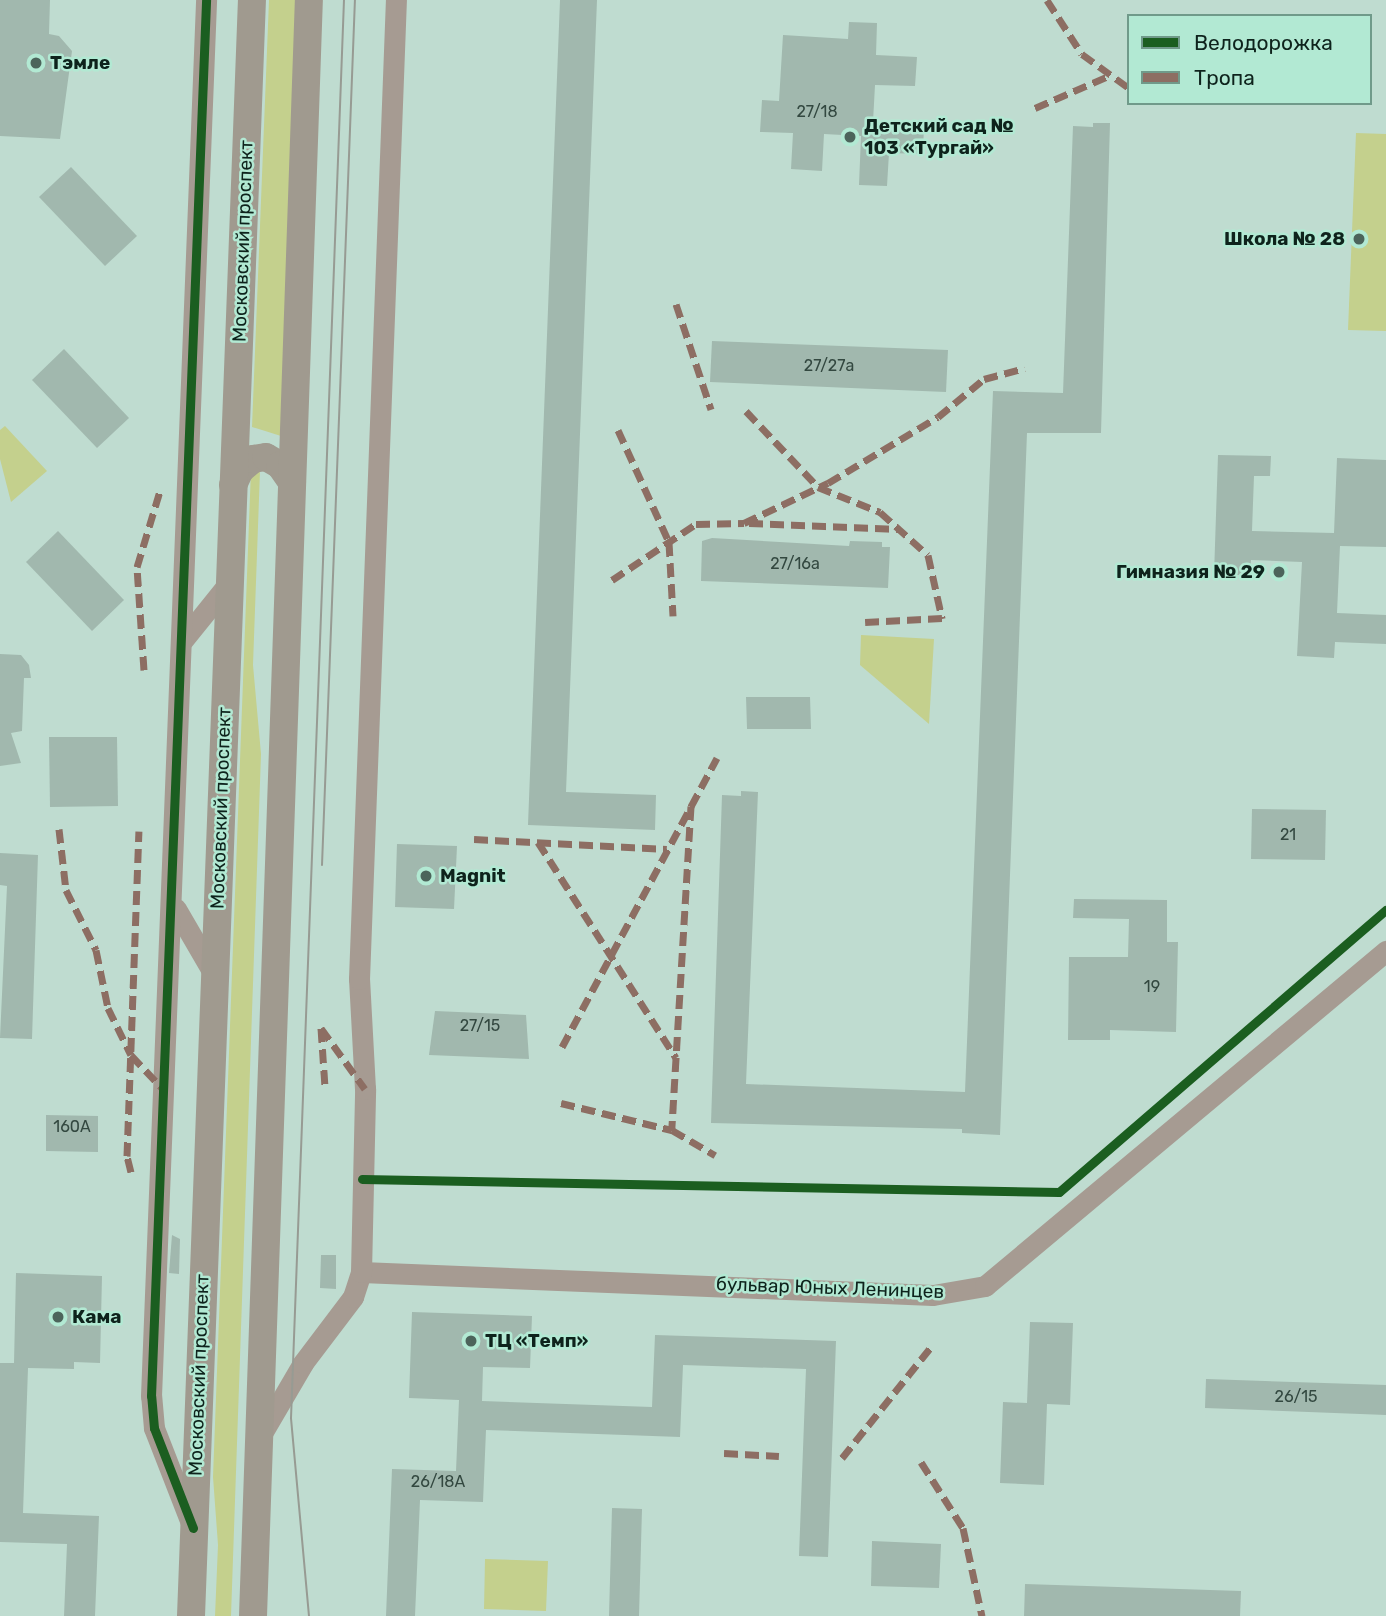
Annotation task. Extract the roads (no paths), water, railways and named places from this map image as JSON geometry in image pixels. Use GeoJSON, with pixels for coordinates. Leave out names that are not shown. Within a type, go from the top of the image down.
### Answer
{"type":"FeatureCollection","features":[{"type":"Feature","properties":{"kind":"main road","name":"Московский проспект"},"geometry":{"type":"LineString","coordinates":[[191,1616],[253,0]]}},
{"type":"Feature","properties":{"kind":"main road"},"geometry":{"type":"LineString","coordinates":[[253,1616],[309,0]]}},
{"type":"Feature","properties":{"kind":"main road"},"geometry":{"type":"LineString","coordinates":[[233,485],[240,470],[253,459],[266,457],[280,465],[292,482]]}},
{"type":"Feature","properties":{"kind":"street"},"geometry":{"type":"LineString","coordinates":[[193,1528],[154,1428],[150,1396],[173,904],[206,0]]}},
{"type":"Feature","properties":{"kind":"street"},"geometry":{"type":"LineString","coordinates":[[260,1437],[303,1363],[353,1297],[361,1272],[365,1089],[359,979],[396,0]]}},
{"type":"Feature","properties":{"kind":"street"},"geometry":{"type":"LineString","coordinates":[[183,640],[229,583]]}},
{"type":"Feature","properties":{"kind":"street"},"geometry":{"type":"LineString","coordinates":[[173,904],[215,976]]}},
{"type":"Feature","properties":{"kind":"street","name":"бульвар Юных Ленинцев"},"geometry":{"type":"LineString","coordinates":[[361,1272],[933,1295],[985,1286],[1386,951]]}},
{"type":"Feature","properties":{"kind":"tram line"},"geometry":{"type":"LineString","coordinates":[[309,1616],[291,1418],[344,0]]}},
{"type":"Feature","properties":{"kind":"tram line"},"geometry":{"type":"LineString","coordinates":[[322,865],[355,0]]}},
{"type":"Feature","properties":{"kind":"place","name":"Тэмле"},"geometry":{"type":"Point","coordinates":[36,63]}},
{"type":"Feature","properties":{"kind":"place","name":"Детский сад № 103 «Тургай»"},"geometry":{"type":"Point","coordinates":[850,137]}},
{"type":"Feature","properties":{"kind":"place","name":"Школа № 28"},"geometry":{"type":"Point","coordinates":[1359,239]}},
{"type":"Feature","properties":{"kind":"place","name":"Гимназия № 29"},"geometry":{"type":"Point","coordinates":[1279,572]}},
{"type":"Feature","properties":{"kind":"place","name":"Magnit"},"geometry":{"type":"Point","coordinates":[426,876]}},
{"type":"Feature","properties":{"kind":"place","name":"Кама"},"geometry":{"type":"Point","coordinates":[58,1317]}},
{"type":"Feature","properties":{"kind":"place","name":"ТЦ «Темп»"},"geometry":{"type":"Point","coordinates":[471,1341]}}]}
